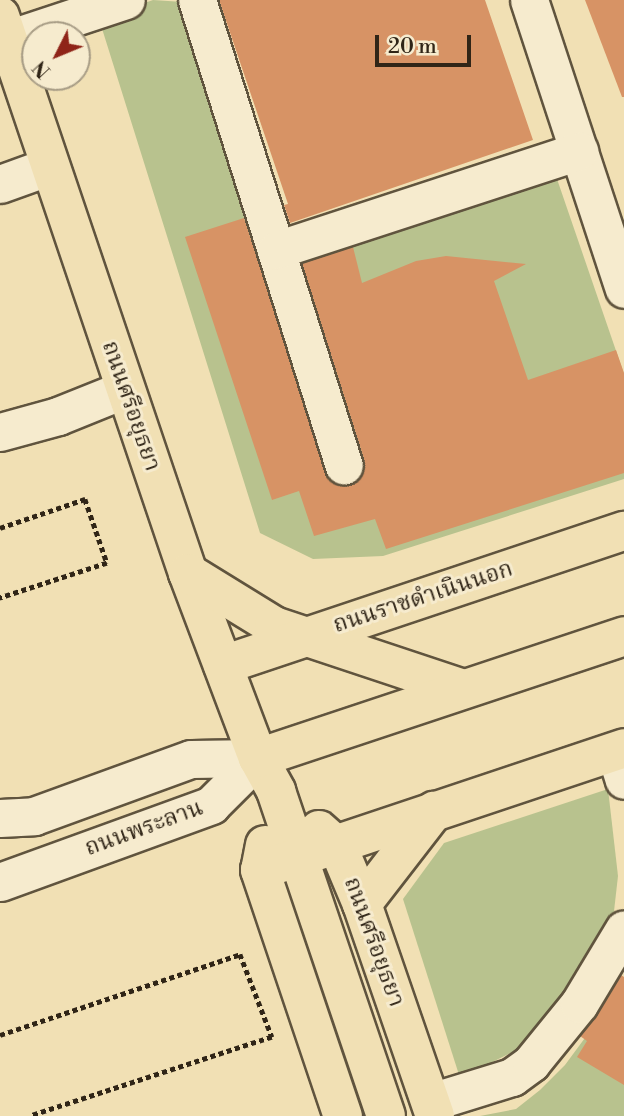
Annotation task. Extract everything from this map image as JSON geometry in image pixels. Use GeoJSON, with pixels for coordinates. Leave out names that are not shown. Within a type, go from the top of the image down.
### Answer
{"type":"FeatureCollection","features":[{"type":"Feature","properties":{"kind":"main road","name":"ถนนศรีอยุธยา"},"geometry":{"type":"LineString","coordinates":[[4,27],[188,573],[258,758],[276,791],[386,1116]]}},
{"type":"Feature","properties":{"kind":"main road","name":"ถนนราชดำเนินนอก"},"geometry":{"type":"LineString","coordinates":[[223,665],[624,531]]}},
{"type":"Feature","properties":{"kind":"main road"},"geometry":{"type":"LineString","coordinates":[[188,573],[281,608],[358,618]]}},
{"type":"Feature","properties":{"kind":"main road"},"geometry":{"type":"LineString","coordinates":[[188,573],[274,626],[463,689]]}},
{"type":"Feature","properties":{"kind":"main road"},"geometry":{"type":"LineString","coordinates":[[258,758],[624,636]]}},
{"type":"Feature","properties":{"kind":"main road"},"geometry":{"type":"LineString","coordinates":[[260,870],[338,847],[434,811],[621,760]]}},
{"type":"Feature","properties":{"kind":"main road","name":"ถนนศรีอยุธยา"},"geometry":{"type":"LineString","coordinates":[[276,791],[338,847],[362,904],[433,1109]]}},
{"type":"Feature","properties":{"kind":"main road"},"geometry":{"type":"LineString","coordinates":[[276,791],[260,870],[343,1116]]}},
{"type":"Feature","properties":{"kind":"main road"},"geometry":{"type":"LineString","coordinates":[[362,904],[434,811]]}},
{"type":"Feature","properties":{"kind":"main road"},"geometry":{"type":"LineString","coordinates":[[325,1064],[364,1052]]}},
{"type":"Feature","properties":{"kind":"main road"},"geometry":{"type":"LineString","coordinates":[[391,1116],[433,1109]]}},
{"type":"Feature","properties":{"kind":"street"},"geometry":{"type":"LineString","coordinates":[[4,27],[126,0]]}},
{"type":"Feature","properties":{"kind":"street"},"geometry":{"type":"LineString","coordinates":[[197,0],[344,465]]}},
{"type":"Feature","properties":{"kind":"street"},"geometry":{"type":"LineString","coordinates":[[529,0],[622,275]]}},
{"type":"Feature","properties":{"kind":"street"},"geometry":{"type":"LineString","coordinates":[[276,250],[579,151]]}},
{"type":"Feature","properties":{"kind":"street"},"geometry":{"type":"LineString","coordinates":[[0,184],[50,166]]}},
{"type":"Feature","properties":{"kind":"street"},"geometry":{"type":"LineString","coordinates":[[0,432],[58,416],[125,389]]}},
{"type":"Feature","properties":{"kind":"street"},"geometry":{"type":"LineString","coordinates":[[0,818],[34,816],[191,759],[258,758]]}},
{"type":"Feature","properties":{"kind":"street","name":"ถนนพระลาน"},"geometry":{"type":"LineString","coordinates":[[0,882],[211,805],[258,758]]}},
{"type":"Feature","properties":{"kind":"street"},"geometry":{"type":"LineString","coordinates":[[433,1109],[512,1077],[531,1063],[579,1004],[624,929]]}},
{"type":"Feature","properties":{"kind":"path"},"geometry":{"type":"LineString","coordinates":[[0,528],[85,499],[107,563],[0,598]]}},
{"type":"Feature","properties":{"kind":"path"},"geometry":{"type":"LineString","coordinates":[[0,1035],[240,954],[272,1037],[31,1116]]}},
{"type":"Feature","properties":{"kind":"green space"},"geometry":{"type":"Polygon","coordinates":[[[153,0],[183,2],[360,471],[299,262],[538,179],[557,179],[624,374],[624,479],[383,556],[313,559],[260,533],[99,19],[153,0]]]}},
{"type":"Feature","properties":{"kind":"green space"},"geometry":{"type":"Polygon","coordinates":[[[608,789],[618,876],[613,920],[539,1039],[460,1078],[403,899],[444,843],[608,789]]]}},
{"type":"Feature","properties":{"kind":"green space"},"geometry":{"type":"Polygon","coordinates":[[[624,985],[624,1116],[480,1116],[516,1109],[540,1090],[565,1065],[624,985]]]}},
{"type":"Feature","properties":{"kind":"building"},"geometry":{"type":"Polygon","coordinates":[[[219,0],[485,0],[533,140],[290,223],[284,205],[288,204],[219,0]]]}},
{"type":"Feature","properties":{"kind":"building"},"geometry":{"type":"Polygon","coordinates":[[[585,0],[624,0],[624,97],[622,97],[585,0]]]}},
{"type":"Feature","properties":{"kind":"building"},"geometry":{"type":"Polygon","coordinates":[[[244,218],[330,481],[340,486],[359,480],[364,459],[302,263],[353,247],[362,283],[416,261],[446,256],[526,264],[494,281],[528,380],[616,350],[624,373],[624,473],[386,549],[375,519],[314,536],[299,491],[272,500],[185,237],[244,218]]]}},
{"type":"Feature","properties":{"kind":"building"},"geometry":{"type":"Polygon","coordinates":[[[621,975],[624,977],[624,1085],[577,1057],[587,1041],[580,1036],[621,975]]]}}]}
